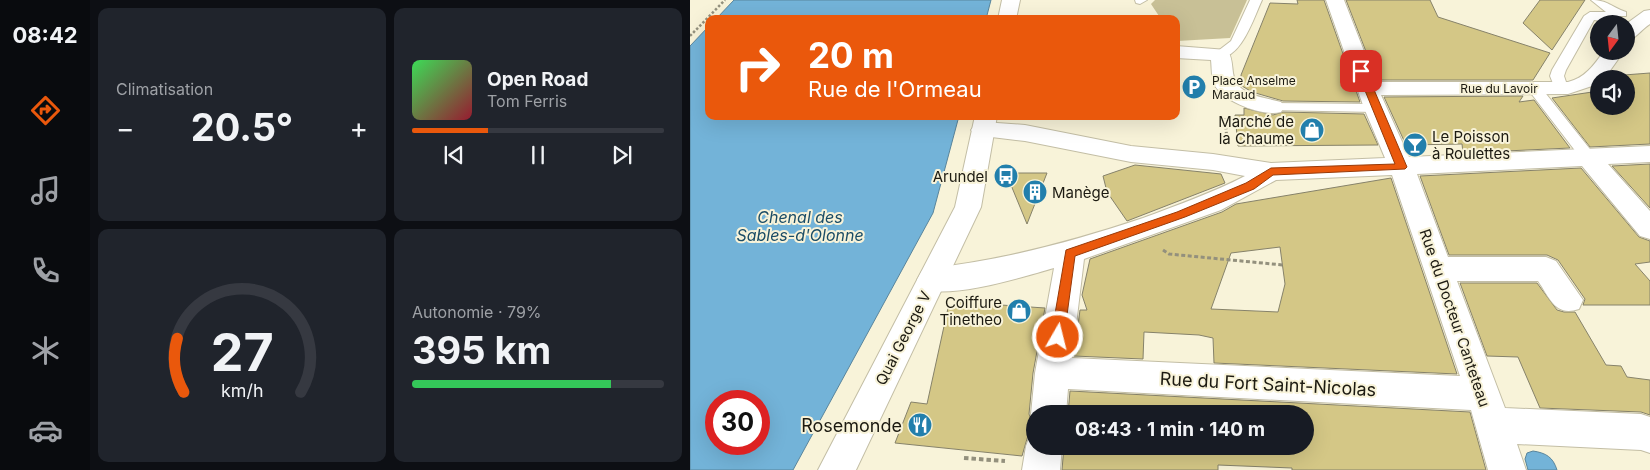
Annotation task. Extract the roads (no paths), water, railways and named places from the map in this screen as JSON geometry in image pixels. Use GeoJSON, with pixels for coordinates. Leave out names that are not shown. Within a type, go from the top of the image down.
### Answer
{"type":"FeatureCollection","features":[{"type":"Feature","properties":{"kind":"street"},"geometry":{"type":"LineString","coordinates":[[1008,15],[1011,0]]}},
{"type":"Feature","properties":{"kind":"street","name":"Rue du Docteur Canteteau"},"geometry":{"type":"LineString","coordinates":[[1335,0],[1371,98],[1402,167],[1487,410],[1506,470]]}},
{"type":"Feature","properties":{"kind":"street"},"geometry":{"type":"LineString","coordinates":[[1180,52],[1220,54]]}},
{"type":"Feature","properties":{"kind":"street","name":"Rue du Lavoir"},"geometry":{"type":"LineString","coordinates":[[1220,54],[1224,84],[1238,97],[1273,107]]}},
{"type":"Feature","properties":{"kind":"street","name":"Rue du Lavoir"},"geometry":{"type":"LineString","coordinates":[[1371,98],[1582,86],[1593,80],[1607,60]]}},
{"type":"Feature","properties":{"kind":"street"},"geometry":{"type":"LineString","coordinates":[[984,123],[1131,154],[1212,162],[1271,172],[1650,154]]}},
{"type":"Feature","properties":{"kind":"street","name":"Quai George V"},"geometry":{"type":"LineString","coordinates":[[838,470],[968,206],[984,123]]}},
{"type":"Feature","properties":{"kind":"street"},"geometry":{"type":"LineString","coordinates":[[1588,157],[1650,229]]}},
{"type":"Feature","properties":{"kind":"street"},"geometry":{"type":"LineString","coordinates":[[932,280],[973,277],[1070,254],[1190,211],[1250,186],[1271,172]]}},
{"type":"Feature","properties":{"kind":"street"},"geometry":{"type":"LineString","coordinates":[[1049,405],[1070,254]]}},
{"type":"Feature","properties":{"kind":"street"},"geometry":{"type":"LineString","coordinates":[[1438,268],[1546,269],[1568,300]]}},
{"type":"Feature","properties":{"kind":"street","name":"Rue du Fort Saint-Nicolas"},"geometry":{"type":"LineString","coordinates":[[1052,373],[1487,410],[1641,432],[1650,435]]}},
{"type":"Feature","properties":{"kind":"lane"},"geometry":{"type":"LineString","coordinates":[[1220,54],[1236,43],[1256,0]]}},
{"type":"Feature","properties":{"kind":"lane"},"geometry":{"type":"LineString","coordinates":[[1597,0],[1618,15]]}},
{"type":"Feature","properties":{"kind":"lane"},"geometry":{"type":"LineString","coordinates":[[1561,88],[1557,76],[1559,70],[1590,16]]}},
{"type":"Feature","properties":{"kind":"lane"},"geometry":{"type":"LineString","coordinates":[[1534,88],[1588,157]]}},
{"type":"Feature","properties":{"kind":"lane","name":"Rue du Lavoir"},"geometry":{"type":"LineString","coordinates":[[1273,107],[1371,98]]}},
{"type":"Feature","properties":{"kind":"water"},"geometry":{"type":"Polygon","coordinates":[[[734,0],[991,0],[987,15],[720,15],[734,0]]]}},
{"type":"Feature","properties":{"kind":"water","name":"Chenal des Sables-d'Olonne"},"geometry":{"type":"Polygon","coordinates":[[[705,30],[705,120],[958,120],[933,213],[793,470],[690,470],[690,46],[705,30]]]}},
{"type":"Feature","properties":{"kind":"water"},"geometry":{"type":"Polygon","coordinates":[[[1533,451],[1548,456],[1557,470],[1528,470],[1525,459],[1527,453],[1533,451]]]}},
{"type":"Feature","properties":{"kind":"place","name":"Place Anselme Maraud"},"geometry":{"type":"Point","coordinates":[1194,87]}},
{"type":"Feature","properties":{"kind":"place","name":"Marché de la Chaume"},"geometry":{"type":"Point","coordinates":[1312,130]}},
{"type":"Feature","properties":{"kind":"place","name":"Le Poisson à Roulettes"},"geometry":{"type":"Point","coordinates":[1415,145]}},
{"type":"Feature","properties":{"kind":"place","name":"Arundel"},"geometry":{"type":"Point","coordinates":[1006,176]}},
{"type":"Feature","properties":{"kind":"place","name":"Manège"},"geometry":{"type":"Point","coordinates":[1035,192]}},
{"type":"Feature","properties":{"kind":"place","name":"Coiffure Tinetheo"},"geometry":{"type":"Point","coordinates":[1019,311]}},
{"type":"Feature","properties":{"kind":"place","name":"Rosemonde"},"geometry":{"type":"Point","coordinates":[920,425]}}]}
